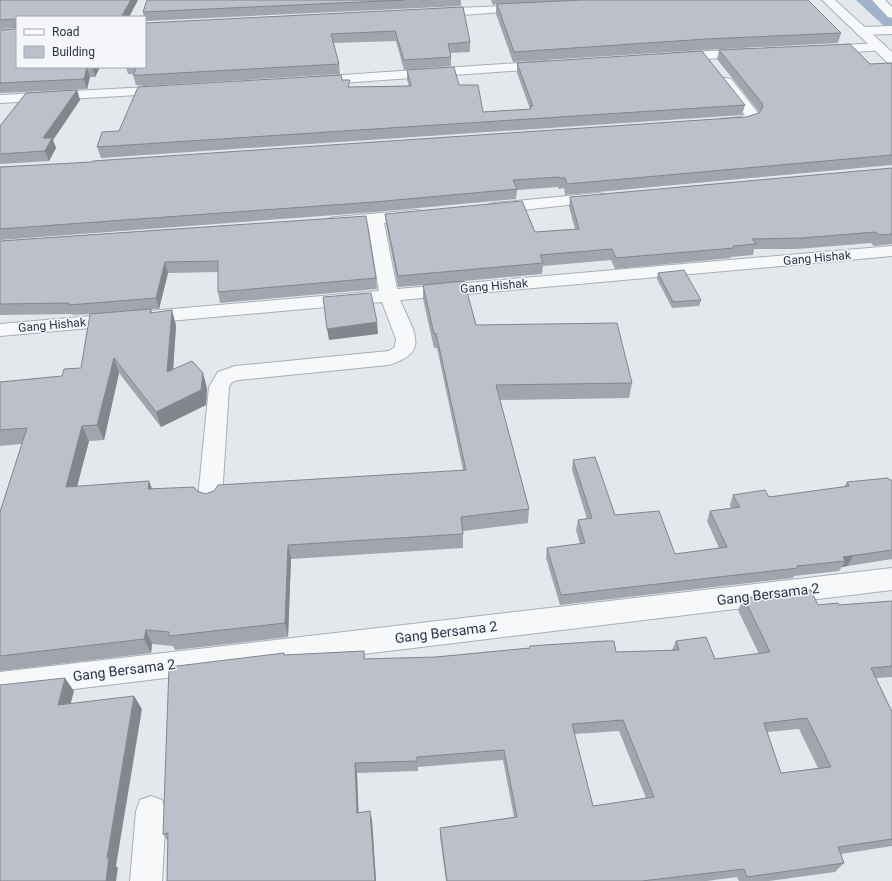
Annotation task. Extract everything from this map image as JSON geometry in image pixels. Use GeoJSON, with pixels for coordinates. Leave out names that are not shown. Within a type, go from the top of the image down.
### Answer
{"type":"FeatureCollection","features":[{"type":"Feature","properties":{"kind":"street"},"geometry":{"type":"LineString","coordinates":[[828,0],[867,31],[892,59]]}},
{"type":"Feature","properties":{"kind":"street"},"geometry":{"type":"LineString","coordinates":[[878,0],[892,14]]}},
{"type":"Feature","properties":{"kind":"street"},"geometry":{"type":"LineString","coordinates":[[422,13],[540,7]]}},
{"type":"Feature","properties":{"kind":"street"},"geometry":{"type":"LineString","coordinates":[[867,31],[892,30]]}},
{"type":"Feature","properties":{"kind":"street"},"geometry":{"type":"LineString","coordinates":[[816,50],[880,47]]}},
{"type":"Feature","properties":{"kind":"street"},"geometry":{"type":"LineString","coordinates":[[666,58],[712,64],[760,53]]}},
{"type":"Feature","properties":{"kind":"street"},"geometry":{"type":"LineString","coordinates":[[304,82],[564,64]]}},
{"type":"Feature","properties":{"kind":"street"},"geometry":{"type":"LineString","coordinates":[[712,64],[752,113],[750,119],[743,121],[712,123]]}},
{"type":"Feature","properties":{"kind":"street"},"geometry":{"type":"LineString","coordinates":[[0,99],[179,89]]}},
{"type":"Feature","properties":{"kind":"street"},"geometry":{"type":"LineString","coordinates":[[478,209],[614,197]]}},
{"type":"Feature","properties":{"kind":"street"},"geometry":{"type":"LineString","coordinates":[[319,223],[430,214]]}},
{"type":"Feature","properties":{"kind":"street"},"geometry":{"type":"LineString","coordinates":[[210,498],[220,387],[225,377],[235,373],[388,358],[402,352],[406,347],[406,339],[389,295],[375,219]]}},
{"type":"Feature","properties":{"kind":"street","name":"Gang Hishak"},"geometry":{"type":"LineString","coordinates":[[0,330],[892,251]]}},
{"type":"Feature","properties":{"kind":"street","name":"Gang Bersama 2"},"geometry":{"type":"LineString","coordinates":[[0,685],[892,579]]}},
{"type":"Feature","properties":{"kind":"street"},"geometry":{"type":"LineString","coordinates":[[146,881],[152,811]]}},
{"type":"Feature","properties":{"kind":"building"},"geometry":{"type":"Polygon","coordinates":[[[0,0],[131,0],[122,16],[16,16],[16,68],[87,68],[84,79],[0,83],[0,30],[15,29],[15,19],[0,20],[0,0]]]}},
{"type":"Feature","properties":{"kind":"building"},"geometry":{"type":"Polygon","coordinates":[[[147,0],[405,0],[143,12],[147,0]]]}},
{"type":"Feature","properties":{"kind":"building"},"geometry":{"type":"Polygon","coordinates":[[[581,0],[808,0],[841,33],[706,39],[514,52],[497,4],[581,0]]]}},
{"type":"Feature","properties":{"kind":"building"},"geometry":{"type":"Polygon","coordinates":[[[463,7],[470,42],[448,44],[451,57],[404,60],[395,31],[331,34],[339,64],[133,75],[136,68],[146,68],[146,23],[463,7]]]}},
{"type":"Feature","properties":{"kind":"building"},"geometry":{"type":"Polygon","coordinates":[[[850,44],[870,64],[892,63],[892,155],[567,184],[565,178],[559,177],[513,180],[517,189],[374,202],[0,229],[0,167],[746,117],[759,113],[763,107],[762,103],[719,50],[850,44]]]}},
{"type":"Feature","properties":{"kind":"building"},"geometry":{"type":"Polygon","coordinates":[[[702,51],[745,105],[97,147],[102,132],[119,131],[138,87],[341,75],[342,80],[350,80],[348,87],[411,86],[407,70],[454,67],[459,85],[478,85],[483,112],[531,109],[530,106],[533,106],[517,63],[702,51]]]}},
{"type":"Feature","properties":{"kind":"building"},"geometry":{"type":"Polygon","coordinates":[[[77,90],[43,138],[52,138],[45,151],[0,154],[0,126],[26,93],[77,90]]]}},
{"type":"Feature","properties":{"kind":"building"},"geometry":{"type":"Polygon","coordinates":[[[892,168],[892,234],[879,235],[876,232],[801,238],[752,239],[756,244],[733,246],[734,248],[616,258],[612,249],[540,255],[543,263],[398,276],[385,214],[522,201],[535,232],[579,229],[570,197],[892,168]]]}},
{"type":"Feature","properties":{"kind":"building"},"geometry":{"type":"Polygon","coordinates":[[[366,216],[376,278],[218,292],[218,261],[165,262],[156,298],[68,305],[69,303],[0,304],[0,241],[366,216]]]}},
{"type":"Feature","properties":{"kind":"building"},"geometry":{"type":"Polygon","coordinates":[[[684,270],[701,300],[673,302],[658,273],[684,270]]]}},
{"type":"Feature","properties":{"kind":"building"},"geometry":{"type":"Polygon","coordinates":[[[464,281],[476,325],[617,323],[632,383],[496,385],[529,509],[461,517],[463,534],[288,545],[285,623],[169,636],[169,632],[146,630],[144,639],[0,656],[0,512],[27,428],[0,430],[0,382],[62,376],[64,369],[81,368],[90,314],[151,309],[150,313],[172,310],[167,372],[192,361],[203,373],[201,390],[156,412],[114,358],[97,425],[82,426],[66,487],[149,481],[148,489],[194,487],[197,491],[205,494],[214,491],[218,485],[466,470],[436,333],[434,334],[423,285],[464,281]]]}},
{"type":"Feature","properties":{"kind":"building"},"geometry":{"type":"Polygon","coordinates":[[[371,293],[377,322],[327,329],[323,297],[371,293]]]}},
{"type":"Feature","properties":{"kind":"building"},"geometry":{"type":"Polygon","coordinates":[[[595,457],[615,515],[659,511],[675,554],[727,547],[710,511],[740,507],[733,495],[765,490],[769,497],[849,486],[847,482],[888,478],[889,480],[892,480],[892,550],[843,557],[845,561],[797,566],[798,568],[561,595],[547,548],[585,543],[578,520],[592,518],[573,460],[595,457]]]}},
{"type":"Feature","properties":{"kind":"building"},"geometry":{"type":"Polygon","coordinates":[[[811,590],[818,605],[892,601],[892,666],[871,668],[892,712],[892,839],[838,847],[844,863],[747,877],[744,869],[642,881],[447,881],[440,828],[517,817],[504,750],[417,757],[417,761],[355,763],[357,813],[370,811],[375,881],[167,881],[168,833],[163,834],[169,667],[284,653],[284,655],[364,651],[364,659],[436,657],[530,648],[530,646],[605,641],[614,641],[616,652],[679,650],[676,641],[706,637],[715,659],[770,652],[744,598],[811,590]],[[807,718],[764,723],[781,773],[831,767],[807,718]],[[623,720],[572,724],[593,806],[654,797],[623,720]]]}},
{"type":"Feature","properties":{"kind":"building"},"geometry":{"type":"Polygon","coordinates":[[[65,678],[58,705],[134,696],[107,858],[109,858],[106,881],[0,881],[0,685],[65,678]]]}},
{"type":"Feature","properties":{"kind":"waterway"},"geometry":{"type":"LineString","coordinates":[[864,0],[892,25]]}}]}
